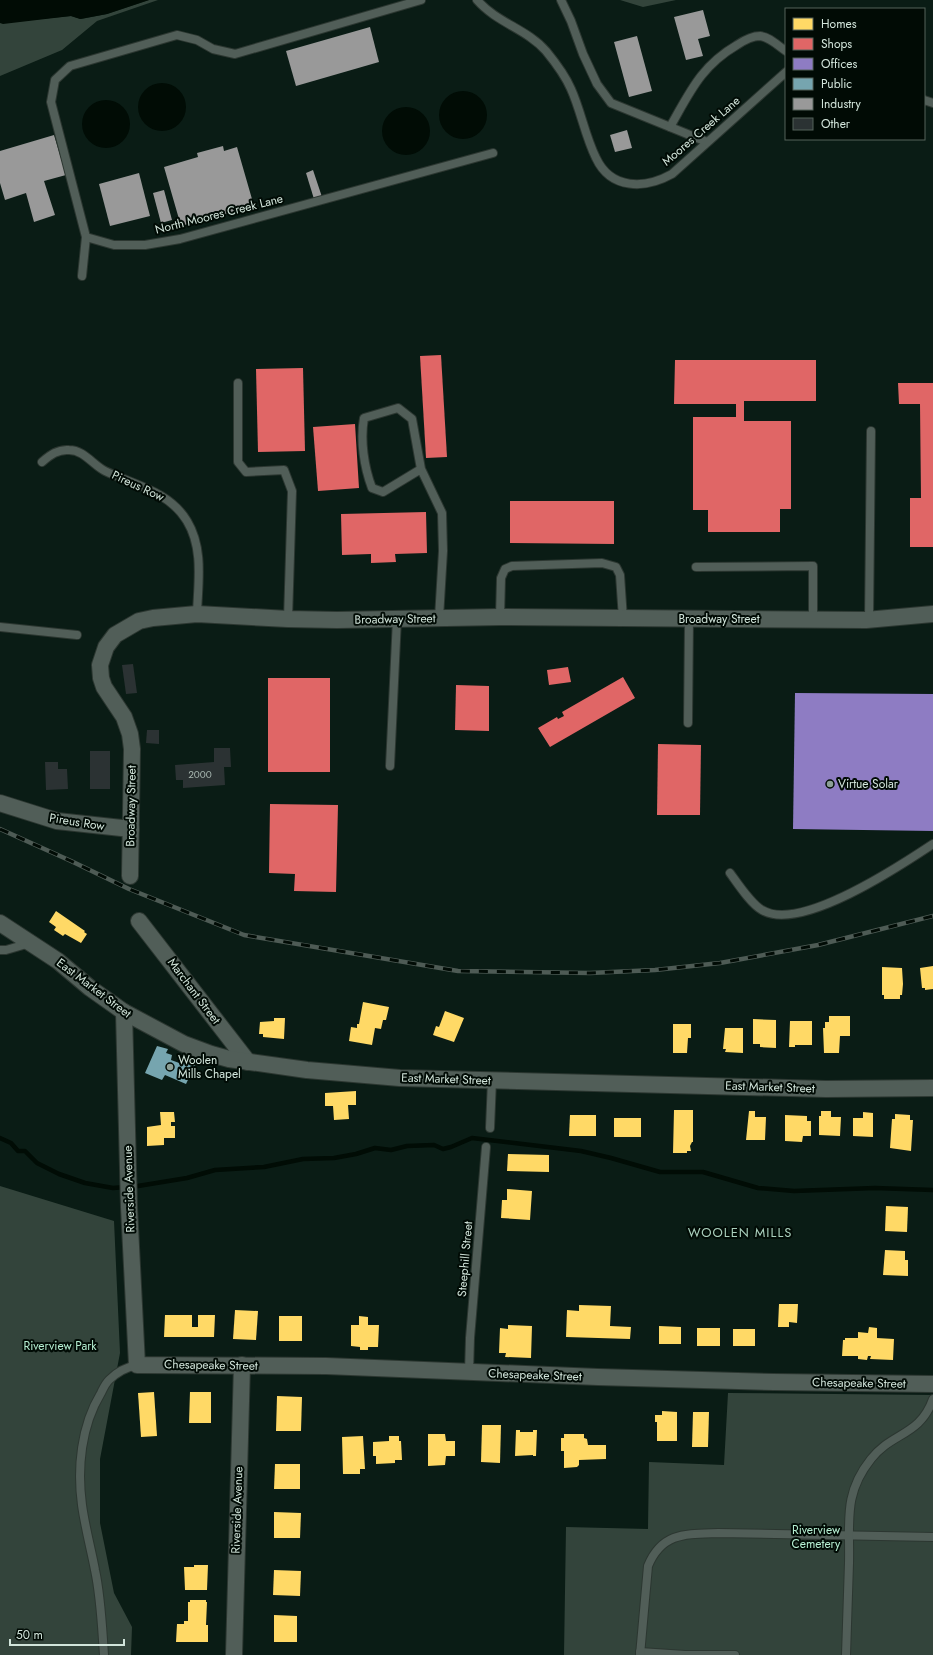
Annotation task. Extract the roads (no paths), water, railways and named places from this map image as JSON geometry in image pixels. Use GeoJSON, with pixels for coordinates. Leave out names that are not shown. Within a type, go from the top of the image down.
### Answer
{"type":"FeatureCollection","features":[{"type":"Feature","properties":{"kind":"street","name":"Broadway Street"},"geometry":{"type":"LineString","coordinates":[[130,876],[132,749],[130,734],[124,717],[104,687],[101,678],[100,665],[106,647],[115,635],[139,621],[153,618],[197,614],[288,619],[500,617],[869,620],[933,614]]}},
{"type":"Feature","properties":{"kind":"street","name":"Pireus Row"},"geometry":{"type":"LineString","coordinates":[[0,803],[57,821],[131,829]]}},
{"type":"Feature","properties":{"kind":"street","name":"Marchant Street"},"geometry":{"type":"LineString","coordinates":[[139,921],[248,1062]]}},
{"type":"Feature","properties":{"kind":"street","name":"East Market Street"},"geometry":{"type":"LineString","coordinates":[[0,923],[58,961],[90,988],[124,1012],[184,1044],[211,1054],[248,1062],[360,1075],[826,1089],[933,1088]]}},
{"type":"Feature","properties":{"kind":"street","name":"Riverside Avenue"},"geometry":{"type":"LineString","coordinates":[[124,1012],[128,1181],[137,1364]]}},
{"type":"Feature","properties":{"kind":"street","name":"Chesapeake Street"},"geometry":{"type":"LineString","coordinates":[[137,1364],[326,1366],[774,1382],[933,1384]]}},
{"type":"Feature","properties":{"kind":"street","name":"Riverside Avenue"},"geometry":{"type":"LineString","coordinates":[[234,1655],[242,1365]]}},
{"type":"Feature","properties":{"kind":"lane"},"geometry":{"type":"LineString","coordinates":[[82,276],[86,237],[51,102],[55,80],[70,66],[177,35],[197,40],[213,49],[235,54],[421,0]]}},
{"type":"Feature","properties":{"kind":"lane","name":"Moores Creek Lane"},"geometry":{"type":"LineString","coordinates":[[477,0],[497,18],[530,37],[544,49],[561,71],[571,89],[596,159],[604,170],[612,177],[623,183],[634,185],[651,183],[672,174],[785,73]]}},
{"type":"Feature","properties":{"kind":"lane"},"geometry":{"type":"LineString","coordinates":[[561,0],[594,78],[611,103],[707,142]]}},
{"type":"Feature","properties":{"kind":"lane"},"geometry":{"type":"LineString","coordinates":[[670,127],[698,77],[722,54],[744,41],[759,36],[769,39],[785,50]]}},
{"type":"Feature","properties":{"kind":"lane","name":"North Moores Creek Lane"},"geometry":{"type":"LineString","coordinates":[[86,237],[114,245],[145,245],[180,239],[493,152]]}},
{"type":"Feature","properties":{"kind":"lane"},"geometry":{"type":"LineString","coordinates":[[238,383],[238,462],[246,472],[284,470],[292,491],[288,619]]}},
{"type":"Feature","properties":{"kind":"lane"},"geometry":{"type":"LineString","coordinates":[[421,469],[383,492],[372,488],[367,474],[362,431],[364,418],[398,408],[412,419],[421,469],[442,513],[443,551],[439,618]]}},
{"type":"Feature","properties":{"kind":"lane"},"geometry":{"type":"LineString","coordinates":[[869,620],[871,431]]}},
{"type":"Feature","properties":{"kind":"lane","name":"Pireus Row"},"geometry":{"type":"LineString","coordinates":[[42,462],[48,456],[60,450],[70,450],[82,453],[104,471],[152,490],[167,499],[179,510],[187,521],[197,546],[199,560],[197,614]]}},
{"type":"Feature","properties":{"kind":"lane"},"geometry":{"type":"LineString","coordinates":[[500,617],[501,578],[505,569],[512,566],[602,563],[616,567],[620,575],[623,619]]}},
{"type":"Feature","properties":{"kind":"lane"},"geometry":{"type":"LineString","coordinates":[[696,567],[813,566],[813,620]]}},
{"type":"Feature","properties":{"kind":"lane"},"geometry":{"type":"LineString","coordinates":[[390,766],[397,619]]}},
{"type":"Feature","properties":{"kind":"lane"},"geometry":{"type":"LineString","coordinates":[[688,723],[689,619]]}},
{"type":"Feature","properties":{"kind":"lane"},"geometry":{"type":"LineString","coordinates":[[0,627],[77,635]]}},
{"type":"Feature","properties":{"kind":"lane"},"geometry":{"type":"LineString","coordinates":[[730,873],[746,895],[762,910],[780,916],[804,913],[828,904],[866,885],[933,844]]}},
{"type":"Feature","properties":{"kind":"lane"},"geometry":{"type":"LineString","coordinates":[[0,950],[6,950],[31,943]]}},
{"type":"Feature","properties":{"kind":"lane"},"geometry":{"type":"LineString","coordinates":[[490,1128],[492,1080]]}},
{"type":"Feature","properties":{"kind":"lane","name":"Steephill Street"},"geometry":{"type":"LineString","coordinates":[[469,1372],[470,1338],[486,1147]]}},
{"type":"Feature","properties":{"kind":"lane"},"geometry":{"type":"LineString","coordinates":[[104,1655],[102,1615],[99,1593],[82,1504],[80,1474],[83,1442],[88,1419],[107,1382],[116,1374],[137,1364]]}},
{"type":"Feature","properties":{"kind":"lane"},"geometry":{"type":"LineString","coordinates":[[846,1655],[848,1537],[850,1505],[854,1486],[863,1469],[875,1454],[889,1442],[910,1430],[921,1421],[929,1410],[933,1399]]}},
{"type":"Feature","properties":{"kind":"lane"},"geometry":{"type":"LineString","coordinates":[[735,1655],[640,1653],[648,1566],[653,1554],[661,1545],[671,1538],[692,1534],[718,1533],[848,1537],[933,1537]]}},
{"type":"Feature","properties":{"kind":"waterway"},"geometry":{"type":"LineString","coordinates":[[0,1138],[11,1143],[18,1151],[25,1151],[37,1163],[59,1174],[85,1183],[113,1188],[138,1186],[187,1178],[215,1170],[264,1167],[303,1159],[334,1158],[356,1154],[375,1148],[391,1150],[407,1146],[434,1145],[443,1149],[472,1138],[581,1151],[660,1172],[703,1172],[758,1188],[794,1191],[875,1188],[933,1190]]}},
{"type":"Feature","properties":{"kind":"railway"},"geometry":{"type":"LineString","coordinates":[[0,829],[129,889],[244,935],[458,971],[590,973],[655,970],[720,963],[818,945],[933,916]]}},
{"type":"Feature","properties":{"kind":"place","name":"Virtue Solar"},"geometry":{"type":"Point","coordinates":[830,784]}},
{"type":"Feature","properties":{"kind":"place","name":"Woolen Mills Chapel"},"geometry":{"type":"Point","coordinates":[170,1067]}},
{"type":"Feature","properties":{"kind":"district","name":"WOOLEN MILLS"},"geometry":{"type":"Point","coordinates":[740,1232]}},
{"type":"Feature","properties":{"kind":"park label","name":"Riverview Park"},"geometry":{"type":"Point","coordinates":[60,1346]}},
{"type":"Feature","properties":{"kind":"park label","name":"Riverview Cemetery"},"geometry":{"type":"Point","coordinates":[816,1537]}}]}
